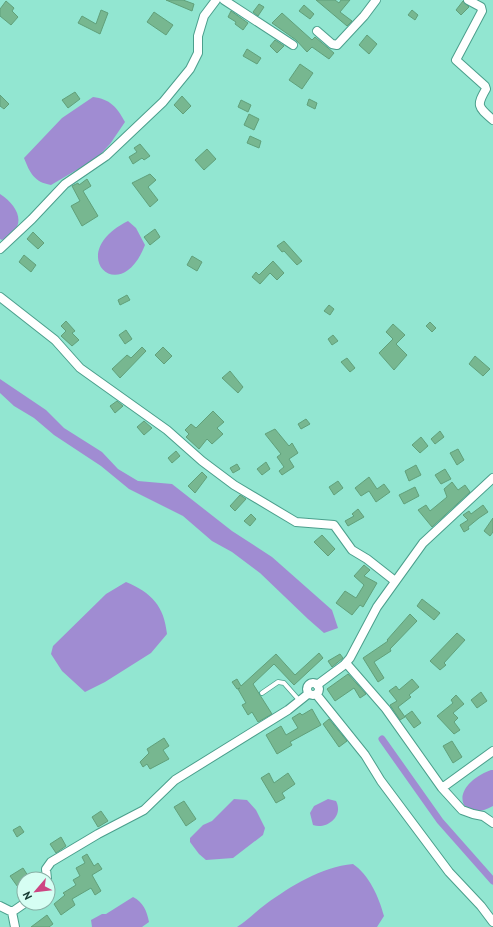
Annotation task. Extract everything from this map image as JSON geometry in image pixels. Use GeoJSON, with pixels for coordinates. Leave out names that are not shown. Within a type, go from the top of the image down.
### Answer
{"type":"FeatureCollection","features":[{"type":"Feature","properties":{"kind":"street"},"geometry":{"type":"LineString","coordinates":[[0,249],[32,219],[65,184],[106,156],[163,102],[190,68],[198,54],[198,36],[204,16],[216,0]]}},
{"type":"Feature","properties":{"kind":"street"},"geometry":{"type":"LineString","coordinates":[[224,0],[293,45]]}},
{"type":"Feature","properties":{"kind":"street"},"geometry":{"type":"LineString","coordinates":[[317,31],[332,44],[337,45],[364,16],[376,0]]}},
{"type":"Feature","properties":{"kind":"street"},"geometry":{"type":"LineString","coordinates":[[468,0],[481,7],[482,11],[456,60],[485,86],[486,89],[478,102],[479,106],[493,120]]}},
{"type":"Feature","properties":{"kind":"street"},"geometry":{"type":"LineString","coordinates":[[0,297],[55,340],[80,368],[167,430],[202,461],[234,485],[296,522],[334,525],[352,550],[367,559],[395,581]]}},
{"type":"Feature","properties":{"kind":"street"},"geometry":{"type":"LineString","coordinates":[[493,478],[423,543],[377,607],[361,639],[346,663],[317,685],[313,683],[309,684],[306,690],[312,694],[365,755],[402,809],[449,872],[481,906],[493,922]]}},
{"type":"Feature","properties":{"kind":"street"},"geometry":{"type":"LineString","coordinates":[[346,663],[386,709],[442,788],[462,810],[483,816],[493,823]]}},
{"type":"Feature","properties":{"kind":"street"},"geometry":{"type":"LineString","coordinates":[[46,871],[51,862],[98,834],[144,810],[175,780],[288,710],[299,700],[312,694]]}},
{"type":"Feature","properties":{"kind":"street"},"geometry":{"type":"LineString","coordinates":[[442,788],[493,751]]}},
{"type":"Feature","properties":{"kind":"street"},"geometry":{"type":"LineString","coordinates":[[0,906],[12,912]]}},
{"type":"Feature","properties":{"kind":"street"},"geometry":{"type":"LineString","coordinates":[[12,912],[16,909]]}},
{"type":"Feature","properties":{"kind":"street"},"geometry":{"type":"LineString","coordinates":[[12,912],[15,927]]}},
{"type":"Feature","properties":{"kind":"lane"},"geometry":{"type":"LineString","coordinates":[[262,693],[278,682],[284,683],[299,700]]}},
{"type":"Feature","properties":{"kind":"shaded area"},"geometry":{"type":"Polygon","coordinates":[[[93,97],[104,100],[116,108],[125,122],[110,144],[97,158],[51,185],[40,182],[33,176],[24,158],[62,118],[93,97]]]}},
{"type":"Feature","properties":{"kind":"shaded area"},"geometry":{"type":"Polygon","coordinates":[[[0,194],[12,205],[18,217],[18,224],[15,230],[2,240],[0,239],[0,194]]]}},
{"type":"Feature","properties":{"kind":"shaded area"},"geometry":{"type":"Polygon","coordinates":[[[128,221],[136,228],[145,245],[134,264],[123,273],[111,274],[103,269],[98,260],[100,247],[109,234],[128,221]]]}},
{"type":"Feature","properties":{"kind":"shaded area"},"geometry":{"type":"Polygon","coordinates":[[[0,379],[46,410],[64,428],[102,452],[118,469],[138,481],[172,484],[232,531],[272,557],[332,610],[338,628],[324,633],[260,573],[232,552],[212,541],[183,516],[129,489],[101,466],[54,435],[34,418],[14,406],[0,393],[0,379]]]}},
{"type":"Feature","properties":{"kind":"shaded area"},"geometry":{"type":"Polygon","coordinates":[[[126,582],[150,596],[160,608],[167,634],[151,653],[105,682],[85,692],[62,671],[51,654],[53,646],[106,594],[126,582]]]}},
{"type":"Feature","properties":{"kind":"shaded area"},"geometry":{"type":"Polygon","coordinates":[[[493,770],[493,806],[482,811],[472,811],[466,807],[463,802],[463,794],[468,785],[477,777],[493,770]]]}},
{"type":"Feature","properties":{"kind":"shaded area"},"geometry":{"type":"Polygon","coordinates":[[[234,799],[247,800],[256,810],[265,828],[263,835],[233,858],[206,860],[199,854],[190,842],[190,838],[203,825],[212,821],[234,799]]]}},
{"type":"Feature","properties":{"kind":"shaded area"},"geometry":{"type":"Polygon","coordinates":[[[328,799],[336,801],[338,812],[336,817],[329,824],[318,826],[313,825],[310,813],[314,806],[328,799]]]}},
{"type":"Feature","properties":{"kind":"shaded area"},"geometry":{"type":"Polygon","coordinates":[[[353,864],[369,880],[379,901],[384,916],[377,927],[237,927],[266,904],[307,878],[329,869],[353,864]]]}},
{"type":"Feature","properties":{"kind":"shaded area"},"geometry":{"type":"Polygon","coordinates":[[[133,897],[144,907],[149,922],[142,927],[92,927],[91,920],[102,914],[106,914],[133,897]]]}},
{"type":"Feature","properties":{"kind":"building"},"geometry":{"type":"Polygon","coordinates":[[[166,0],[183,0],[194,4],[192,11],[166,0]]]}},
{"type":"Feature","properties":{"kind":"building"},"geometry":{"type":"Polygon","coordinates":[[[316,0],[335,0],[339,3],[341,0],[350,0],[340,12],[352,21],[347,26],[316,0]]]}},
{"type":"Feature","properties":{"kind":"building"},"geometry":{"type":"Polygon","coordinates":[[[6,1],[14,8],[12,11],[18,17],[11,25],[0,16],[0,9],[6,1]]]}},
{"type":"Feature","properties":{"kind":"building"},"geometry":{"type":"Polygon","coordinates":[[[463,1],[469,7],[461,15],[456,10],[463,1]]]}},
{"type":"Feature","properties":{"kind":"building"},"geometry":{"type":"Polygon","coordinates":[[[259,4],[264,7],[258,16],[253,12],[259,4]]]}},
{"type":"Feature","properties":{"kind":"building"},"geometry":{"type":"Polygon","coordinates":[[[304,5],[314,14],[310,19],[299,11],[304,5]]]}},
{"type":"Feature","properties":{"kind":"building"},"geometry":{"type":"Polygon","coordinates":[[[101,10],[108,13],[100,34],[78,23],[82,16],[96,24],[101,10]]]}},
{"type":"Feature","properties":{"kind":"building"},"geometry":{"type":"Polygon","coordinates":[[[412,10],[418,15],[415,20],[408,15],[412,10]]]}},
{"type":"Feature","properties":{"kind":"building"},"geometry":{"type":"Polygon","coordinates":[[[231,11],[248,23],[243,30],[235,24],[236,22],[228,17],[231,11]]]}},
{"type":"Feature","properties":{"kind":"building"},"geometry":{"type":"Polygon","coordinates":[[[154,12],[173,25],[166,35],[147,22],[154,12]]]}},
{"type":"Feature","properties":{"kind":"building"},"geometry":{"type":"Polygon","coordinates":[[[282,13],[312,40],[315,37],[334,53],[329,59],[312,47],[307,52],[296,40],[272,23],[282,13]]]}},
{"type":"Feature","properties":{"kind":"building"},"geometry":{"type":"Polygon","coordinates":[[[367,35],[377,44],[369,54],[359,45],[367,35]]]}},
{"type":"Feature","properties":{"kind":"building"},"geometry":{"type":"Polygon","coordinates":[[[275,40],[284,46],[277,53],[270,46],[275,40]]]}},
{"type":"Feature","properties":{"kind":"building"},"geometry":{"type":"Polygon","coordinates":[[[247,49],[261,58],[257,64],[243,56],[247,49]]]}},
{"type":"Feature","properties":{"kind":"building"},"geometry":{"type":"Polygon","coordinates":[[[300,64],[313,73],[302,89],[289,80],[300,64]]]}},
{"type":"Feature","properties":{"kind":"building"},"geometry":{"type":"Polygon","coordinates":[[[75,92],[80,99],[68,108],[62,100],[75,92]]]}},
{"type":"Feature","properties":{"kind":"building"},"geometry":{"type":"Polygon","coordinates":[[[0,95],[9,104],[4,109],[0,106],[0,95]]]}},
{"type":"Feature","properties":{"kind":"building"},"geometry":{"type":"Polygon","coordinates":[[[182,96],[191,106],[183,114],[174,105],[182,96]]]}},
{"type":"Feature","properties":{"kind":"building"},"geometry":{"type":"Polygon","coordinates":[[[309,99],[317,103],[315,109],[307,105],[309,99]]]}},
{"type":"Feature","properties":{"kind":"building"},"geometry":{"type":"Polygon","coordinates":[[[241,100],[251,105],[248,112],[238,107],[241,100]]]}},
{"type":"Feature","properties":{"kind":"building"},"geometry":{"type":"Polygon","coordinates":[[[249,114],[259,119],[254,130],[244,125],[249,114]]]}},
{"type":"Feature","properties":{"kind":"building"},"geometry":{"type":"Polygon","coordinates":[[[250,136],[261,141],[259,148],[247,143],[250,136]]]}},
{"type":"Feature","properties":{"kind":"building"},"geometry":{"type":"Polygon","coordinates":[[[140,144],[150,156],[144,160],[142,158],[133,164],[129,157],[137,152],[134,148],[140,144]]]}},
{"type":"Feature","properties":{"kind":"building"},"geometry":{"type":"Polygon","coordinates":[[[207,149],[216,159],[204,170],[195,160],[207,149]]]}},
{"type":"Feature","properties":{"kind":"building"},"geometry":{"type":"Polygon","coordinates":[[[150,174],[156,180],[148,187],[158,200],[150,207],[132,183],[150,174]]]}},
{"type":"Feature","properties":{"kind":"building"},"geometry":{"type":"Polygon","coordinates":[[[87,179],[91,186],[83,191],[98,216],[82,226],[71,206],[80,201],[72,186],[78,183],[79,185],[87,179]]]}},
{"type":"Feature","properties":{"kind":"building"},"geometry":{"type":"Polygon","coordinates":[[[155,229],[160,237],[150,245],[144,237],[155,229]]]}},
{"type":"Feature","properties":{"kind":"building"},"geometry":{"type":"Polygon","coordinates":[[[33,232],[44,243],[38,249],[27,239],[33,232]]]}},
{"type":"Feature","properties":{"kind":"building"},"geometry":{"type":"Polygon","coordinates":[[[284,241],[302,261],[297,265],[277,246],[284,241]]]}},
{"type":"Feature","properties":{"kind":"building"},"geometry":{"type":"Polygon","coordinates":[[[24,255],[36,265],[31,272],[19,262],[24,255]]]}},
{"type":"Feature","properties":{"kind":"building"},"geometry":{"type":"Polygon","coordinates":[[[192,256],[202,262],[197,271],[187,265],[192,256]]]}},
{"type":"Feature","properties":{"kind":"building"},"geometry":{"type":"Polygon","coordinates":[[[273,261],[284,273],[277,280],[270,273],[260,284],[252,277],[256,272],[259,275],[273,261]]]}},
{"type":"Feature","properties":{"kind":"building"},"geometry":{"type":"Polygon","coordinates":[[[127,295],[130,300],[120,305],[118,300],[127,295]]]}},
{"type":"Feature","properties":{"kind":"building"},"geometry":{"type":"Polygon","coordinates":[[[329,305],[334,309],[330,315],[324,311],[329,305]]]}},
{"type":"Feature","properties":{"kind":"building"},"geometry":{"type":"Polygon","coordinates":[[[66,321],[75,331],[72,333],[79,340],[72,346],[61,336],[66,331],[61,326],[66,321]]]}},
{"type":"Feature","properties":{"kind":"building"},"geometry":{"type":"Polygon","coordinates":[[[430,322],[436,328],[432,332],[426,326],[430,322]]]}},
{"type":"Feature","properties":{"kind":"building"},"geometry":{"type":"Polygon","coordinates":[[[393,324],[405,335],[396,344],[407,355],[394,370],[379,353],[393,339],[386,332],[393,324]]]}},
{"type":"Feature","properties":{"kind":"building"},"geometry":{"type":"Polygon","coordinates":[[[126,330],[132,339],[125,344],[119,335],[126,330]]]}},
{"type":"Feature","properties":{"kind":"building"},"geometry":{"type":"Polygon","coordinates":[[[333,335],[338,341],[332,345],[328,339],[333,335]]]}},
{"type":"Feature","properties":{"kind":"building"},"geometry":{"type":"Polygon","coordinates":[[[142,347],[146,351],[120,378],[112,369],[127,355],[131,358],[142,347]]]}},
{"type":"Feature","properties":{"kind":"building"},"geometry":{"type":"Polygon","coordinates":[[[163,347],[172,356],[164,364],[155,355],[163,347]]]}},
{"type":"Feature","properties":{"kind":"building"},"geometry":{"type":"Polygon","coordinates":[[[475,356],[490,369],[483,376],[469,364],[475,356]]]}},
{"type":"Feature","properties":{"kind":"building"},"geometry":{"type":"Polygon","coordinates":[[[347,358],[355,368],[350,372],[341,362],[347,358]]]}},
{"type":"Feature","properties":{"kind":"building"},"geometry":{"type":"Polygon","coordinates":[[[230,371],[243,387],[238,393],[222,378],[230,371]]]}},
{"type":"Feature","properties":{"kind":"building"},"geometry":{"type":"Polygon","coordinates":[[[117,401],[123,406],[115,413],[110,406],[117,401]]]}},
{"type":"Feature","properties":{"kind":"building"},"geometry":{"type":"Polygon","coordinates":[[[213,411],[224,422],[217,428],[223,434],[212,444],[207,439],[199,449],[186,437],[189,434],[185,430],[191,424],[196,428],[213,411]]]}},
{"type":"Feature","properties":{"kind":"building"},"geometry":{"type":"Polygon","coordinates":[[[306,419],[310,424],[301,429],[298,424],[306,419]]]}},
{"type":"Feature","properties":{"kind":"building"},"geometry":{"type":"Polygon","coordinates":[[[144,421],[152,428],[144,435],[137,427],[144,421]]]}},
{"type":"Feature","properties":{"kind":"building"},"geometry":{"type":"Polygon","coordinates":[[[275,429],[289,446],[292,443],[298,453],[289,459],[294,467],[282,475],[279,471],[284,467],[277,457],[281,454],[265,434],[275,429]]]}},
{"type":"Feature","properties":{"kind":"building"},"geometry":{"type":"Polygon","coordinates":[[[440,431],[444,437],[435,444],[431,439],[440,431]]]}},
{"type":"Feature","properties":{"kind":"building"},"geometry":{"type":"Polygon","coordinates":[[[421,437],[428,446],[420,453],[412,445],[421,437]]]}},
{"type":"Feature","properties":{"kind":"building"},"geometry":{"type":"Polygon","coordinates":[[[458,449],[464,460],[457,465],[450,453],[458,449]]]}},
{"type":"Feature","properties":{"kind":"building"},"geometry":{"type":"Polygon","coordinates":[[[176,451],[180,456],[172,463],[168,458],[176,451]]]}},
{"type":"Feature","properties":{"kind":"building"},"geometry":{"type":"Polygon","coordinates":[[[266,462],[270,469],[262,475],[257,469],[266,462]]]}},
{"type":"Feature","properties":{"kind":"building"},"geometry":{"type":"Polygon","coordinates":[[[237,464],[240,469],[233,473],[230,468],[237,464]]]}},
{"type":"Feature","properties":{"kind":"building"},"geometry":{"type":"Polygon","coordinates":[[[416,465],[421,475],[409,481],[405,471],[416,465]]]}},
{"type":"Feature","properties":{"kind":"building"},"geometry":{"type":"Polygon","coordinates":[[[445,469],[451,479],[441,484],[435,475],[445,469]]]}},
{"type":"Feature","properties":{"kind":"building"},"geometry":{"type":"Polygon","coordinates":[[[202,472],[207,477],[195,493],[188,486],[202,472]]]}},
{"type":"Feature","properties":{"kind":"building"},"geometry":{"type":"Polygon","coordinates":[[[369,477],[377,489],[384,484],[390,492],[376,502],[369,491],[361,496],[355,488],[369,477]]]}},
{"type":"Feature","properties":{"kind":"building"},"geometry":{"type":"Polygon","coordinates":[[[338,481],[343,488],[334,495],[329,487],[338,481]]]}},
{"type":"Feature","properties":{"kind":"building"},"geometry":{"type":"Polygon","coordinates":[[[452,482],[458,490],[465,485],[470,492],[432,527],[418,510],[426,505],[430,511],[447,497],[444,489],[452,482]]]}},
{"type":"Feature","properties":{"kind":"building"},"geometry":{"type":"Polygon","coordinates":[[[415,487],[419,496],[404,504],[399,495],[415,487]]]}},
{"type":"Feature","properties":{"kind":"building"},"geometry":{"type":"Polygon","coordinates":[[[240,495],[246,499],[235,511],[230,506],[240,495]]]}},
{"type":"Feature","properties":{"kind":"building"},"geometry":{"type":"Polygon","coordinates":[[[483,505],[488,512],[468,527],[469,529],[464,532],[460,525],[468,520],[463,515],[469,511],[471,514],[483,505]]]}},
{"type":"Feature","properties":{"kind":"building"},"geometry":{"type":"Polygon","coordinates":[[[358,509],[364,517],[348,526],[345,521],[354,516],[352,514],[358,509]]]}},
{"type":"Feature","properties":{"kind":"building"},"geometry":{"type":"Polygon","coordinates":[[[251,514],[256,519],[250,526],[244,521],[251,514]]]}},
{"type":"Feature","properties":{"kind":"building"},"geometry":{"type":"Polygon","coordinates":[[[493,518],[493,532],[490,536],[484,531],[493,518]]]}},
{"type":"Feature","properties":{"kind":"building"},"geometry":{"type":"Polygon","coordinates":[[[322,535],[335,549],[328,556],[314,542],[322,535]]]}},
{"type":"Feature","properties":{"kind":"building"},"geometry":{"type":"Polygon","coordinates":[[[364,565],[370,570],[364,576],[377,583],[363,607],[360,605],[352,615],[336,603],[345,591],[356,598],[364,585],[354,576],[364,565]]]}},
{"type":"Feature","properties":{"kind":"building"},"geometry":{"type":"Polygon","coordinates":[[[422,599],[440,613],[434,620],[417,606],[422,599]]]}},
{"type":"Feature","properties":{"kind":"building"},"geometry":{"type":"Polygon","coordinates":[[[410,614],[417,621],[390,649],[391,651],[374,662],[384,678],[378,682],[363,658],[388,641],[387,640],[410,614]]]}},
{"type":"Feature","properties":{"kind":"building"},"geometry":{"type":"Polygon","coordinates":[[[457,633],[465,640],[444,663],[446,665],[440,670],[430,661],[457,633]]]}},
{"type":"Feature","properties":{"kind":"building"},"geometry":{"type":"Polygon","coordinates":[[[319,653],[323,658],[294,685],[274,664],[253,684],[272,714],[258,722],[252,712],[248,715],[242,705],[246,703],[238,689],[240,688],[237,689],[232,682],[237,679],[241,686],[276,654],[295,675],[319,653]]]}},
{"type":"Feature","properties":{"kind":"building"},"geometry":{"type":"Polygon","coordinates":[[[340,654],[343,658],[332,667],[328,661],[340,654]]]}},
{"type":"Feature","properties":{"kind":"building"},"geometry":{"type":"Polygon","coordinates":[[[348,674],[366,694],[360,698],[354,688],[335,701],[327,689],[348,674]]]}},
{"type":"Feature","properties":{"kind":"building"},"geometry":{"type":"Polygon","coordinates":[[[412,679],[419,687],[409,695],[411,697],[398,707],[405,717],[400,720],[390,705],[397,701],[389,691],[396,686],[399,690],[412,679]]]}},
{"type":"Feature","properties":{"kind":"building"},"geometry":{"type":"Polygon","coordinates":[[[481,692],[487,701],[477,708],[471,700],[481,692]]]}},
{"type":"Feature","properties":{"kind":"building"},"geometry":{"type":"Polygon","coordinates":[[[456,695],[464,704],[453,713],[458,718],[454,722],[460,730],[454,734],[437,716],[453,703],[451,700],[456,695]]]}},
{"type":"Feature","properties":{"kind":"building"},"geometry":{"type":"Polygon","coordinates":[[[312,709],[321,725],[290,742],[292,745],[277,754],[266,735],[281,726],[286,735],[298,728],[292,718],[300,713],[302,715],[312,709]]]}},
{"type":"Feature","properties":{"kind":"building"},"geometry":{"type":"Polygon","coordinates":[[[412,711],[421,723],[414,728],[405,716],[412,711]]]}},
{"type":"Feature","properties":{"kind":"building"},"geometry":{"type":"Polygon","coordinates":[[[329,719],[347,741],[339,747],[323,724],[329,719]]]}},
{"type":"Feature","properties":{"kind":"building"},"geometry":{"type":"Polygon","coordinates":[[[164,738],[169,746],[163,750],[169,759],[150,769],[147,764],[143,767],[140,762],[149,753],[147,749],[164,738]]]}},
{"type":"Feature","properties":{"kind":"building"},"geometry":{"type":"Polygon","coordinates":[[[452,741],[462,757],[453,763],[443,746],[452,741]]]}},
{"type":"Feature","properties":{"kind":"building"},"geometry":{"type":"Polygon","coordinates":[[[269,773],[274,783],[288,773],[295,784],[282,793],[285,798],[276,803],[261,778],[269,773]]]}},
{"type":"Feature","properties":{"kind":"building"},"geometry":{"type":"Polygon","coordinates":[[[184,801],[196,819],[186,826],[174,807],[184,801]]]}},
{"type":"Feature","properties":{"kind":"building"},"geometry":{"type":"Polygon","coordinates":[[[101,811],[108,821],[98,827],[92,817],[101,811]]]}},
{"type":"Feature","properties":{"kind":"building"},"geometry":{"type":"Polygon","coordinates":[[[20,826],[24,832],[17,837],[13,830],[20,826]]]}},
{"type":"Feature","properties":{"kind":"building"},"geometry":{"type":"Polygon","coordinates":[[[61,837],[66,846],[56,853],[50,844],[61,837]]]}},
{"type":"Feature","properties":{"kind":"building"},"geometry":{"type":"Polygon","coordinates":[[[87,854],[94,866],[98,863],[102,869],[92,875],[101,891],[95,895],[91,888],[72,899],[75,905],[61,915],[56,907],[56,902],[65,895],[63,893],[76,885],[73,880],[80,876],[76,868],[85,863],[82,857],[87,854]]]}},
{"type":"Feature","properties":{"kind":"building"},"geometry":{"type":"Polygon","coordinates":[[[23,868],[25,871],[18,871],[23,868]]]}},
{"type":"Feature","properties":{"kind":"building"},"geometry":{"type":"Polygon","coordinates":[[[16,872],[16,884],[10,876],[16,872]]]}},
{"type":"Feature","properties":{"kind":"building"},"geometry":{"type":"Polygon","coordinates":[[[47,915],[53,924],[49,927],[31,927],[47,915]]]}},
{"type":"Feature","properties":{"kind":"waterway"},"geometry":{"type":"LineString","coordinates":[[382,739],[440,821],[493,881]]}}]}
